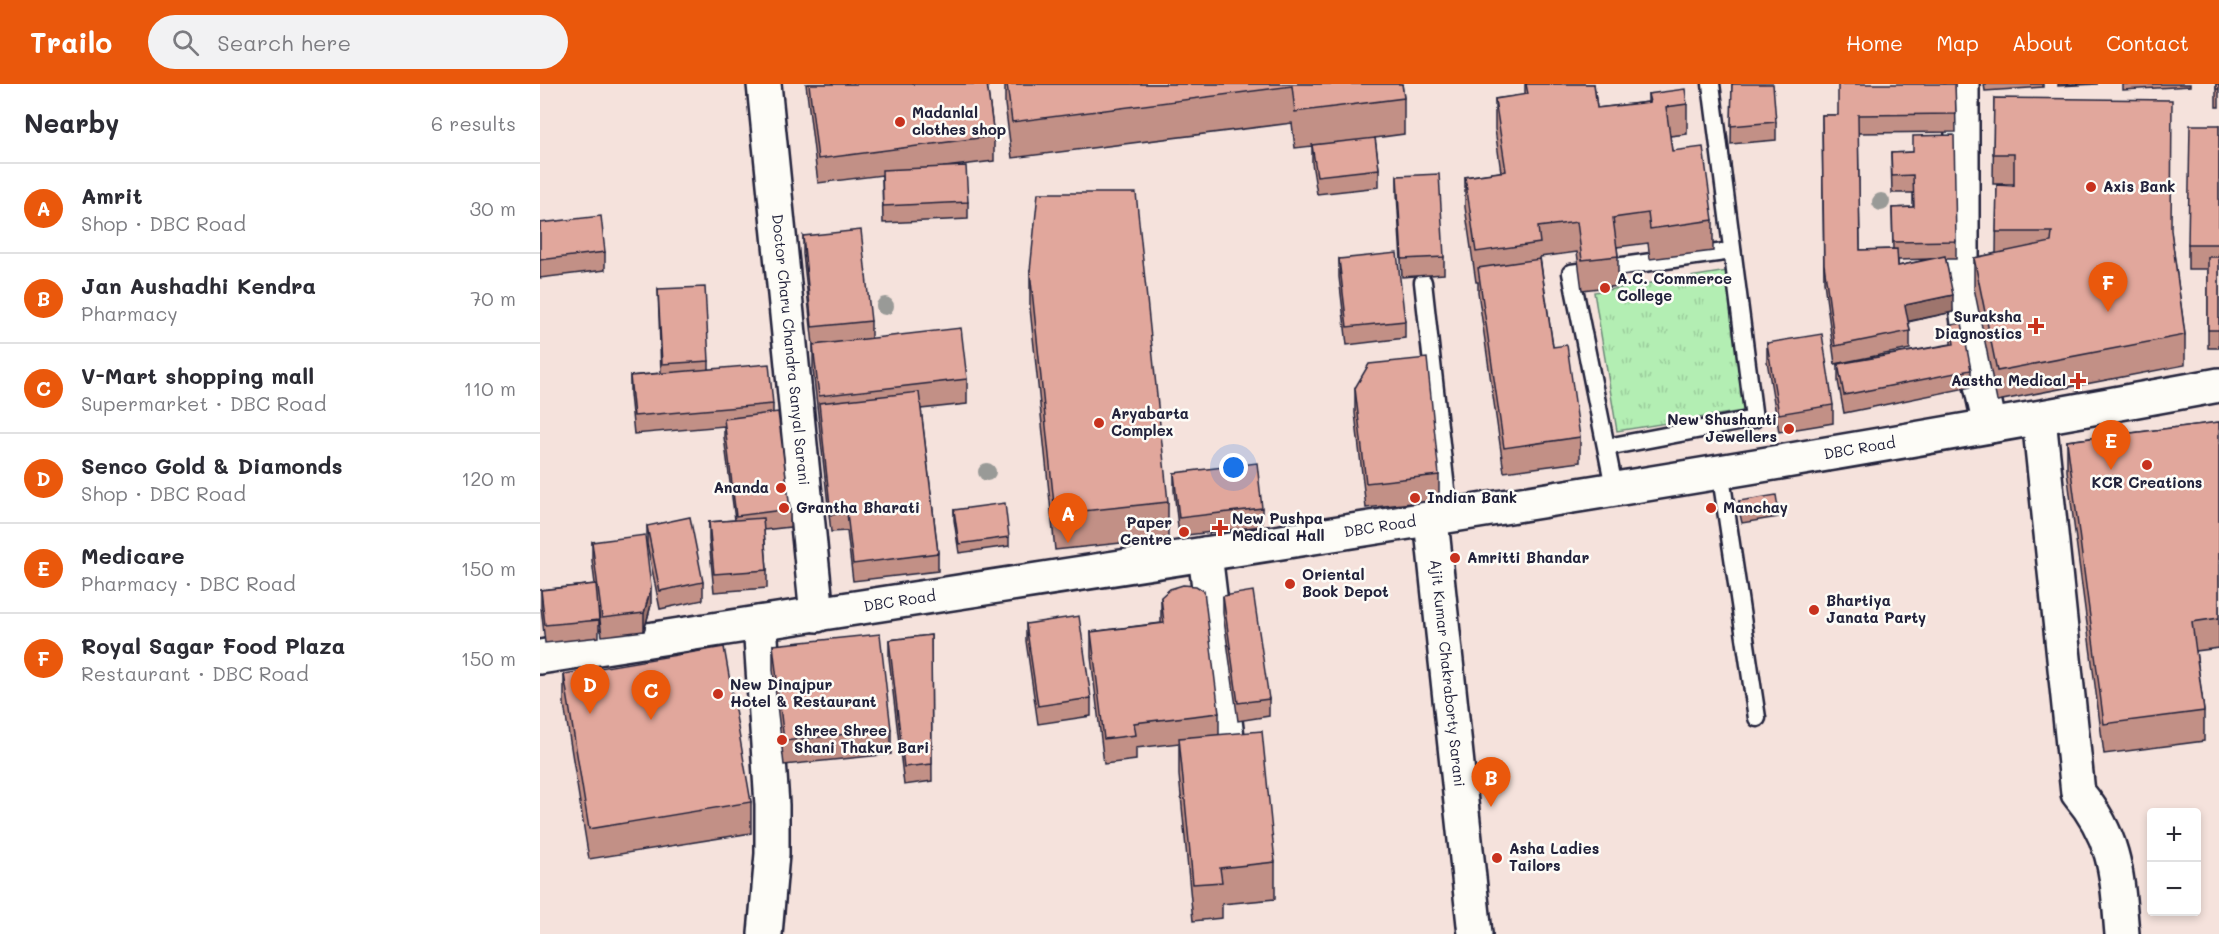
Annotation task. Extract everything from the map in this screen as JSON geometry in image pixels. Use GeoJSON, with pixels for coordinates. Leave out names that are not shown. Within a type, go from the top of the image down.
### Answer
{"type":"FeatureCollection","features":[{"type":"Feature","properties":{"kind":"street","name":"Doctor Charu Chandra Sanyal Sarani"},"geometry":{"type":"LineString","coordinates":[[764,84],[817,615]]}},
{"type":"Feature","properties":{"kind":"street"},"geometry":{"type":"LineString","coordinates":[[1962,84],[1962,276],[1969,331],[1990,426]]}},
{"type":"Feature","properties":{"kind":"street","name":"DBC Road"},"geometry":{"type":"LineString","coordinates":[[540,657],[1440,518],[1614,487],[2039,418],[2219,385]]}},
{"type":"Feature","properties":{"kind":"street"},"geometry":{"type":"LineString","coordinates":[[2039,418],[2078,793],[2101,824],[2110,843],[2116,864],[2122,934]]}},
{"type":"Feature","properties":{"kind":"street","name":"Ajit Kumar Chakraborty Sarani"},"geometry":{"type":"LineString","coordinates":[[1440,518],[1475,934]]}},
{"type":"Feature","properties":{"kind":"street"},"geometry":{"type":"LineString","coordinates":[[1206,554],[1229,754]]}},
{"type":"Feature","properties":{"kind":"street"},"geometry":{"type":"LineString","coordinates":[[760,623],[772,805],[772,854],[765,934]]}},
{"type":"Feature","properties":{"kind":"lane"},"geometry":{"type":"LineString","coordinates":[[1606,447],[1754,419],[1711,84]]}},
{"type":"Feature","properties":{"kind":"lane"},"geometry":{"type":"LineString","coordinates":[[1614,487],[1571,273],[1732,251]]}},
{"type":"Feature","properties":{"kind":"lane"},"geometry":{"type":"LineString","coordinates":[[1423,282],[1440,518]]}},
{"type":"Feature","properties":{"kind":"lane"},"geometry":{"type":"LineString","coordinates":[[1720,470],[1757,718]]}},
{"type":"Feature","properties":{"kind":"green space"},"geometry":{"type":"Polygon","coordinates":[[[1727,271],[1749,410],[1617,431],[1594,292],[1727,271]]]}},
{"type":"Feature","properties":{"kind":"building","name":"Madanlal clothes shop"},"geometry":{"type":"Polygon","coordinates":[[[809,84],[987,84],[994,136],[818,159],[809,84]]]}},
{"type":"Feature","properties":{"kind":"building"},"geometry":{"type":"Polygon","coordinates":[[[1007,84],[1402,84],[1404,98],[1295,112],[1292,86],[1012,122],[1007,84]]]}},
{"type":"Feature","properties":{"kind":"building"},"geometry":{"type":"Polygon","coordinates":[[[1526,84],[1594,84],[1597,108],[1650,102],[1648,94],[1685,89],[1687,104],[1666,107],[1672,151],[1703,147],[1713,220],[1650,229],[1648,213],[1613,218],[1618,256],[1582,260],[1577,222],[1538,227],[1540,243],[1476,252],[1465,177],[1506,171],[1495,99],[1528,94],[1526,84]]]}},
{"type":"Feature","properties":{"kind":"building"},"geometry":{"type":"Polygon","coordinates":[[[1732,84],[1773,84],[1776,122],[1731,126],[1732,84]]]}},
{"type":"Feature","properties":{"kind":"building"},"geometry":{"type":"Polygon","coordinates":[[[1838,84],[1955,84],[1956,114],[1858,115],[1860,250],[1897,249],[1898,266],[1945,256],[1953,295],[1905,305],[1910,331],[1835,346],[1824,264],[1822,115],[1838,115],[1838,84]]]}},
{"type":"Feature","properties":{"kind":"building"},"geometry":{"type":"Polygon","coordinates":[[[1994,98],[2172,100],[2171,230],[2185,335],[1997,371],[1974,258],[2051,242],[2052,232],[1996,232],[1997,185],[2014,186],[2014,154],[1993,154],[1994,98]]]}},
{"type":"Feature","properties":{"kind":"building"},"geometry":{"type":"Polygon","coordinates":[[[2190,125],[2219,125],[2219,244],[2188,244],[2190,125]]]}},
{"type":"Feature","properties":{"kind":"building"},"geometry":{"type":"Polygon","coordinates":[[[1954,135],[1956,241],[1893,242],[1892,208],[1914,207],[1913,175],[1892,176],[1891,153],[1913,152],[1913,136],[1954,135]]]}},
{"type":"Feature","properties":{"kind":"building"},"geometry":{"type":"Polygon","coordinates":[[[1375,138],[1379,169],[1317,176],[1312,145],[1375,138]]]}},
{"type":"Feature","properties":{"kind":"building"},"geometry":{"type":"Polygon","coordinates":[[[966,166],[968,202],[883,206],[882,170],[966,166]]]}},
{"type":"Feature","properties":{"kind":"building"},"geometry":{"type":"Polygon","coordinates":[[[1439,174],[1444,257],[1402,259],[1397,176],[1439,174]]]}},
{"type":"Feature","properties":{"kind":"building","name":"Aryabarta Complex"},"geometry":{"type":"Polygon","coordinates":[[[1038,193],[1136,193],[1168,502],[1055,514],[1030,271],[1038,193]]]}},
{"type":"Feature","properties":{"kind":"building"},"geometry":{"type":"Polygon","coordinates":[[[601,216],[605,252],[540,260],[540,223],[601,216]]]}},
{"type":"Feature","properties":{"kind":"building"},"geometry":{"type":"Polygon","coordinates":[[[861,230],[871,321],[812,327],[803,236],[861,230]]]}},
{"type":"Feature","properties":{"kind":"building"},"geometry":{"type":"Polygon","coordinates":[[[1397,253],[1405,321],[1347,327],[1339,259],[1397,253]]]}},
{"type":"Feature","properties":{"kind":"building"},"geometry":{"type":"Polygon","coordinates":[[[2208,257],[2219,257],[2219,330],[2208,330],[2208,257]]]}},
{"type":"Feature","properties":{"kind":"building"},"geometry":{"type":"Polygon","coordinates":[[[1540,259],[1553,347],[1567,345],[1580,437],[1504,448],[1478,268],[1540,259]]]}},
{"type":"Feature","properties":{"kind":"building"},"geometry":{"type":"Polygon","coordinates":[[[705,287],[709,361],[662,364],[658,289],[705,287]]]}},
{"type":"Feature","properties":{"kind":"building"},"geometry":{"type":"Polygon","coordinates":[[[1962,323],[1971,370],[1844,395],[1838,364],[1954,344],[1951,325],[1962,323]]]}},
{"type":"Feature","properties":{"kind":"building"},"geometry":{"type":"Polygon","coordinates":[[[961,328],[967,379],[819,396],[813,345],[961,328]]]}},
{"type":"Feature","properties":{"kind":"building"},"geometry":{"type":"Polygon","coordinates":[[[1822,334],[1833,405],[1779,414],[1767,343],[1822,334]]]}},
{"type":"Feature","properties":{"kind":"building"},"geometry":{"type":"Polygon","coordinates":[[[1427,358],[1439,475],[1366,483],[1355,388],[1369,364],[1427,358]]]}},
{"type":"Feature","properties":{"kind":"building"},"geometry":{"type":"Polygon","coordinates":[[[769,364],[773,404],[634,416],[630,376],[769,364]]]}},
{"type":"Feature","properties":{"kind":"building"},"geometry":{"type":"Polygon","coordinates":[[[919,392],[938,553],[853,564],[847,513],[831,515],[819,403],[919,392]]]}},
{"type":"Feature","properties":{"kind":"building"},"geometry":{"type":"Polygon","coordinates":[[[778,412],[790,509],[736,516],[724,419],[778,412]]]}},
{"type":"Feature","properties":{"kind":"building"},"geometry":{"type":"Polygon","coordinates":[[[2219,422],[2219,618],[2192,622],[2204,711],[2104,724],[2067,441],[2219,422]]]}},
{"type":"Feature","properties":{"kind":"building"},"geometry":{"type":"Polygon","coordinates":[[[1257,463],[1262,508],[1179,518],[1174,473],[1257,463]]]}},
{"type":"Feature","properties":{"kind":"building"},"geometry":{"type":"Polygon","coordinates":[[[1776,495],[1778,508],[1742,514],[1739,501],[1776,495]]]}},
{"type":"Feature","properties":{"kind":"building"},"geometry":{"type":"Polygon","coordinates":[[[1005,503],[1009,537],[959,544],[954,510],[1005,503]]]}},
{"type":"Feature","properties":{"kind":"building"},"geometry":{"type":"Polygon","coordinates":[[[690,517],[703,582],[660,591],[647,526],[690,517]]]}},
{"type":"Feature","properties":{"kind":"building"},"geometry":{"type":"Polygon","coordinates":[[[763,518],[767,570],[714,574],[709,522],[763,518]]]}},
{"type":"Feature","properties":{"kind":"building"},"geometry":{"type":"Polygon","coordinates":[[[645,535],[651,587],[644,613],[602,618],[592,542],[645,535]]]}},
{"type":"Feature","properties":{"kind":"building"},"geometry":{"type":"Polygon","coordinates":[[[596,584],[599,620],[545,625],[541,590],[596,584]]]}},
{"type":"Feature","properties":{"kind":"building"},"geometry":{"type":"Polygon","coordinates":[[[1183,585],[1196,586],[1204,591],[1219,713],[1134,723],[1136,735],[1104,739],[1091,632],[1164,623],[1161,597],[1170,589],[1183,585]]]}},
{"type":"Feature","properties":{"kind":"building"},"geometry":{"type":"Polygon","coordinates":[[[1253,591],[1269,699],[1238,703],[1223,596],[1253,591]]]}},
{"type":"Feature","properties":{"kind":"building"},"geometry":{"type":"Polygon","coordinates":[[[1079,616],[1091,698],[1038,706],[1026,624],[1079,616]]]}},
{"type":"Feature","properties":{"kind":"building"},"geometry":{"type":"Polygon","coordinates":[[[880,634],[891,729],[784,741],[773,645],[880,634]]]}},
{"type":"Feature","properties":{"kind":"building"},"geometry":{"type":"Polygon","coordinates":[[[931,635],[932,764],[904,767],[889,640],[931,635]]]}},
{"type":"Feature","properties":{"kind":"building"},"geometry":{"type":"Polygon","coordinates":[[[724,647],[751,802],[589,829],[564,674],[724,647]]]}},
{"type":"Feature","properties":{"kind":"building"},"geometry":{"type":"Polygon","coordinates":[[[1262,731],[1275,862],[1220,868],[1222,882],[1193,884],[1179,738],[1262,731]]]}},
{"type":"Feature","properties":{"kind":"place","name":"Madanlal clothes shop"},"geometry":{"type":"Point","coordinates":[900,122]}},
{"type":"Feature","properties":{"kind":"place","name":"Axis Bank"},"geometry":{"type":"Point","coordinates":[2091,187]}},
{"type":"Feature","properties":{"kind":"place","name":"A.C. Commerce College"},"geometry":{"type":"Point","coordinates":[1605,288]}},
{"type":"Feature","properties":{"kind":"place","name":"Royal Sagar Food Plaza"},"geometry":{"type":"Point","coordinates":[2108,312]}},
{"type":"Feature","properties":{"kind":"place","name":"Suraksha Diagnostics"},"geometry":{"type":"Point","coordinates":[2036,326]}},
{"type":"Feature","properties":{"kind":"place","name":"Aastha Medical"},"geometry":{"type":"Point","coordinates":[2078,381]}},
{"type":"Feature","properties":{"kind":"place","name":"Aryabarta Complex"},"geometry":{"type":"Point","coordinates":[1099,423]}},
{"type":"Feature","properties":{"kind":"place","name":"New Shushanti Jewellers"},"geometry":{"type":"Point","coordinates":[1789,429]}},
{"type":"Feature","properties":{"kind":"place","name":"KCR Creations"},"geometry":{"type":"Point","coordinates":[2147,465]}},
{"type":"Feature","properties":{"kind":"place","name":"Medicare"},"geometry":{"type":"Point","coordinates":[2111,470]}},
{"type":"Feature","properties":{"kind":"place","name":"Ananda"},"geometry":{"type":"Point","coordinates":[781,488]}},
{"type":"Feature","properties":{"kind":"place","name":"Indian Bank"},"geometry":{"type":"Point","coordinates":[1415,498]}},
{"type":"Feature","properties":{"kind":"place","name":"Grantha Bharati"},"geometry":{"type":"Point","coordinates":[784,508]}},
{"type":"Feature","properties":{"kind":"place","name":"Manchay"},"geometry":{"type":"Point","coordinates":[1711,508]}},
{"type":"Feature","properties":{"kind":"place","name":"New Pushpa Medical Hall"},"geometry":{"type":"Point","coordinates":[1220,528]}},
{"type":"Feature","properties":{"kind":"place","name":"Paper Centre"},"geometry":{"type":"Point","coordinates":[1184,532]}},
{"type":"Feature","properties":{"kind":"place","name":"Amrit"},"geometry":{"type":"Point","coordinates":[1068,543]}},
{"type":"Feature","properties":{"kind":"place","name":"Amritti Bhandar"},"geometry":{"type":"Point","coordinates":[1455,558]}},
{"type":"Feature","properties":{"kind":"place","name":"Oriental Book Depot"},"geometry":{"type":"Point","coordinates":[1290,584]}},
{"type":"Feature","properties":{"kind":"place","name":"Bhartiya Janata Party"},"geometry":{"type":"Point","coordinates":[1814,610]}},
{"type":"Feature","properties":{"kind":"place","name":"New Dinajpur Hotel & Restaurant"},"geometry":{"type":"Point","coordinates":[718,694]}},
{"type":"Feature","properties":{"kind":"place","name":"Senco Gold & Diamonds"},"geometry":{"type":"Point","coordinates":[590,714]}},
{"type":"Feature","properties":{"kind":"place","name":"V-Mart shopping mall"},"geometry":{"type":"Point","coordinates":[651,720]}},
{"type":"Feature","properties":{"kind":"place","name":"Shree Shree Shani Thakur Bari"},"geometry":{"type":"Point","coordinates":[782,740]}},
{"type":"Feature","properties":{"kind":"place","name":"Jan Aushadhi Kendra"},"geometry":{"type":"Point","coordinates":[1491,807]}},
{"type":"Feature","properties":{"kind":"place","name":"Asha Ladies Tailors"},"geometry":{"type":"Point","coordinates":[1497,858]}}]}
